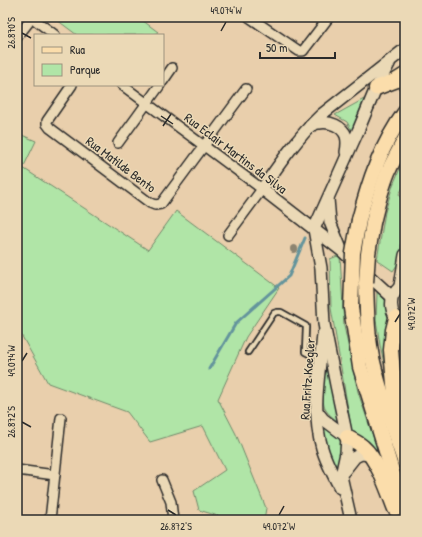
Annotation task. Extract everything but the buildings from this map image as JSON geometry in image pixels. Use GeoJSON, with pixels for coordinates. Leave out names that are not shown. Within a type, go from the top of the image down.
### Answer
{"type":"FeatureCollection","features":[{"type":"Feature","properties":{"kind":"main road"},"geometry":{"type":"LineString","coordinates":[[376,88],[398,80],[405,75]]}},
{"type":"Feature","properties":{"kind":"main road"},"geometry":{"type":"LineString","coordinates":[[405,112],[382,150],[368,188],[359,220],[353,253],[352,281],[352,308],[360,367],[405,513]]}},
{"type":"Feature","properties":{"kind":"main road"},"geometry":{"type":"LineString","coordinates":[[405,139],[395,156],[381,192],[373,223],[368,254],[366,283],[369,338],[374,365],[387,413],[405,463]]}},
{"type":"Feature","properties":{"kind":"main road"},"geometry":{"type":"LineString","coordinates":[[400,449],[391,350],[393,330],[402,324]]}},
{"type":"Feature","properties":{"kind":"main road"},"geometry":{"type":"LineString","coordinates":[[347,437],[363,446],[371,455],[400,520]]}},
{"type":"Feature","properties":{"kind":"street"},"geometry":{"type":"LineString","coordinates":[[17,37],[32,17],[54,34]]}},
{"type":"Feature","properties":{"kind":"street"},"geometry":{"type":"LineString","coordinates":[[249,17],[299,51],[303,51],[329,17]]}},
{"type":"Feature","properties":{"kind":"street"},"geometry":{"type":"LineString","coordinates":[[228,235],[262,190],[293,145],[310,126],[321,115],[405,49]]}},
{"type":"Feature","properties":{"kind":"street"},"geometry":{"type":"LineString","coordinates":[[314,229],[376,88],[391,60]]}},
{"type":"Feature","properties":{"kind":"street"},"geometry":{"type":"LineString","coordinates":[[164,79],[172,68]]}},
{"type":"Feature","properties":{"kind":"street","name":"Rua Matilde Bento"},"geometry":{"type":"LineString","coordinates":[[71,86],[48,120],[47,124],[50,128],[150,203],[155,205],[161,204],[204,146]]}},
{"type":"Feature","properties":{"kind":"street","name":"Rua Eclair Martins da Silva"},"geometry":{"type":"LineString","coordinates":[[123,86],[314,229],[339,249],[392,297]]}},
{"type":"Feature","properties":{"kind":"street"},"geometry":{"type":"LineString","coordinates":[[118,143],[159,86]]}},
{"type":"Feature","properties":{"kind":"street"},"geometry":{"type":"LineString","coordinates":[[339,102],[361,92],[376,88]]}},
{"type":"Feature","properties":{"kind":"street"},"geometry":{"type":"LineString","coordinates":[[204,146],[246,89]]}},
{"type":"Feature","properties":{"kind":"street"},"geometry":{"type":"LineString","coordinates":[[310,126],[320,123],[330,123],[339,127],[346,135],[348,144],[346,157]]}},
{"type":"Feature","properties":{"kind":"street"},"geometry":{"type":"LineString","coordinates":[[321,268],[326,253],[331,249],[339,249],[330,222],[328,196]]}},
{"type":"Feature","properties":{"kind":"street","name":"Rua Fritz Koegler"},"geometry":{"type":"LineString","coordinates":[[314,229],[321,268],[324,324],[347,437],[346,453],[341,476],[351,520]]}},
{"type":"Feature","properties":{"kind":"street"},"geometry":{"type":"LineString","coordinates":[[402,324],[393,312],[391,304],[395,291],[403,285],[405,255]]}},
{"type":"Feature","properties":{"kind":"street","name":"Rua Fritz Koegler"},"geometry":{"type":"LineString","coordinates":[[324,324],[316,410],[318,430],[322,449],[331,472],[347,502]]}},
{"type":"Feature","properties":{"kind":"street"},"geometry":{"type":"LineString","coordinates":[[316,410],[323,418],[347,437]]}},
{"type":"Feature","properties":{"kind":"street"},"geometry":{"type":"LineString","coordinates":[[50,520],[61,418]]}},
{"type":"Feature","properties":{"kind":"street"},"geometry":{"type":"LineString","coordinates":[[341,476],[355,457],[361,454],[371,455]]}},
{"type":"Feature","properties":{"kind":"street"},"geometry":{"type":"LineString","coordinates":[[17,470],[55,475]]}},
{"type":"Feature","properties":{"kind":"street"},"geometry":{"type":"LineString","coordinates":[[162,480],[171,502],[173,520]]}},
{"type":"Feature","properties":{"kind":"lane"},"geometry":{"type":"LineString","coordinates":[[248,352],[274,313],[281,312],[306,326],[305,352],[321,356]]}},
{"type":"Feature","properties":{"kind":"green space"},"geometry":{"type":"Polygon","coordinates":[[[53,17],[138,17],[158,32],[155,34],[76,34],[53,17]]]}},
{"type":"Feature","properties":{"kind":"green space"},"geometry":{"type":"Polygon","coordinates":[[[364,99],[352,131],[347,122],[335,115],[364,99]]]}},
{"type":"Feature","properties":{"kind":"green space"},"geometry":{"type":"Polygon","coordinates":[[[17,133],[36,141],[23,168],[148,250],[176,211],[279,288],[246,337],[218,399],[236,434],[266,508],[264,520],[231,520],[199,510],[194,491],[225,470],[203,426],[150,442],[127,412],[48,383],[19,331],[17,330],[17,133]]]}},
{"type":"Feature","properties":{"kind":"green space"},"geometry":{"type":"Polygon","coordinates":[[[405,157],[405,184],[399,194],[405,204],[405,216],[399,262],[393,271],[377,260],[385,212],[393,185],[405,157]]]}},
{"type":"Feature","properties":{"kind":"green space"},"geometry":{"type":"Polygon","coordinates":[[[340,255],[344,326],[358,392],[379,454],[364,438],[352,433],[331,308],[330,259],[340,255]]]}},
{"type":"Feature","properties":{"kind":"green space"},"geometry":{"type":"Polygon","coordinates":[[[377,292],[386,301],[391,327],[388,381],[376,320],[377,292]]]}},
{"type":"Feature","properties":{"kind":"green space"},"geometry":{"type":"Polygon","coordinates":[[[327,355],[339,420],[336,420],[326,410],[323,401],[327,355]]]}},
{"type":"Feature","properties":{"kind":"green space"},"geometry":{"type":"Polygon","coordinates":[[[322,424],[342,438],[342,460],[336,472],[330,460],[322,424]]]}},
{"type":"Feature","properties":{"kind":"waterway"},"geometry":{"type":"LineString","coordinates":[[209,369],[236,323],[289,276],[305,238]]}}]}
